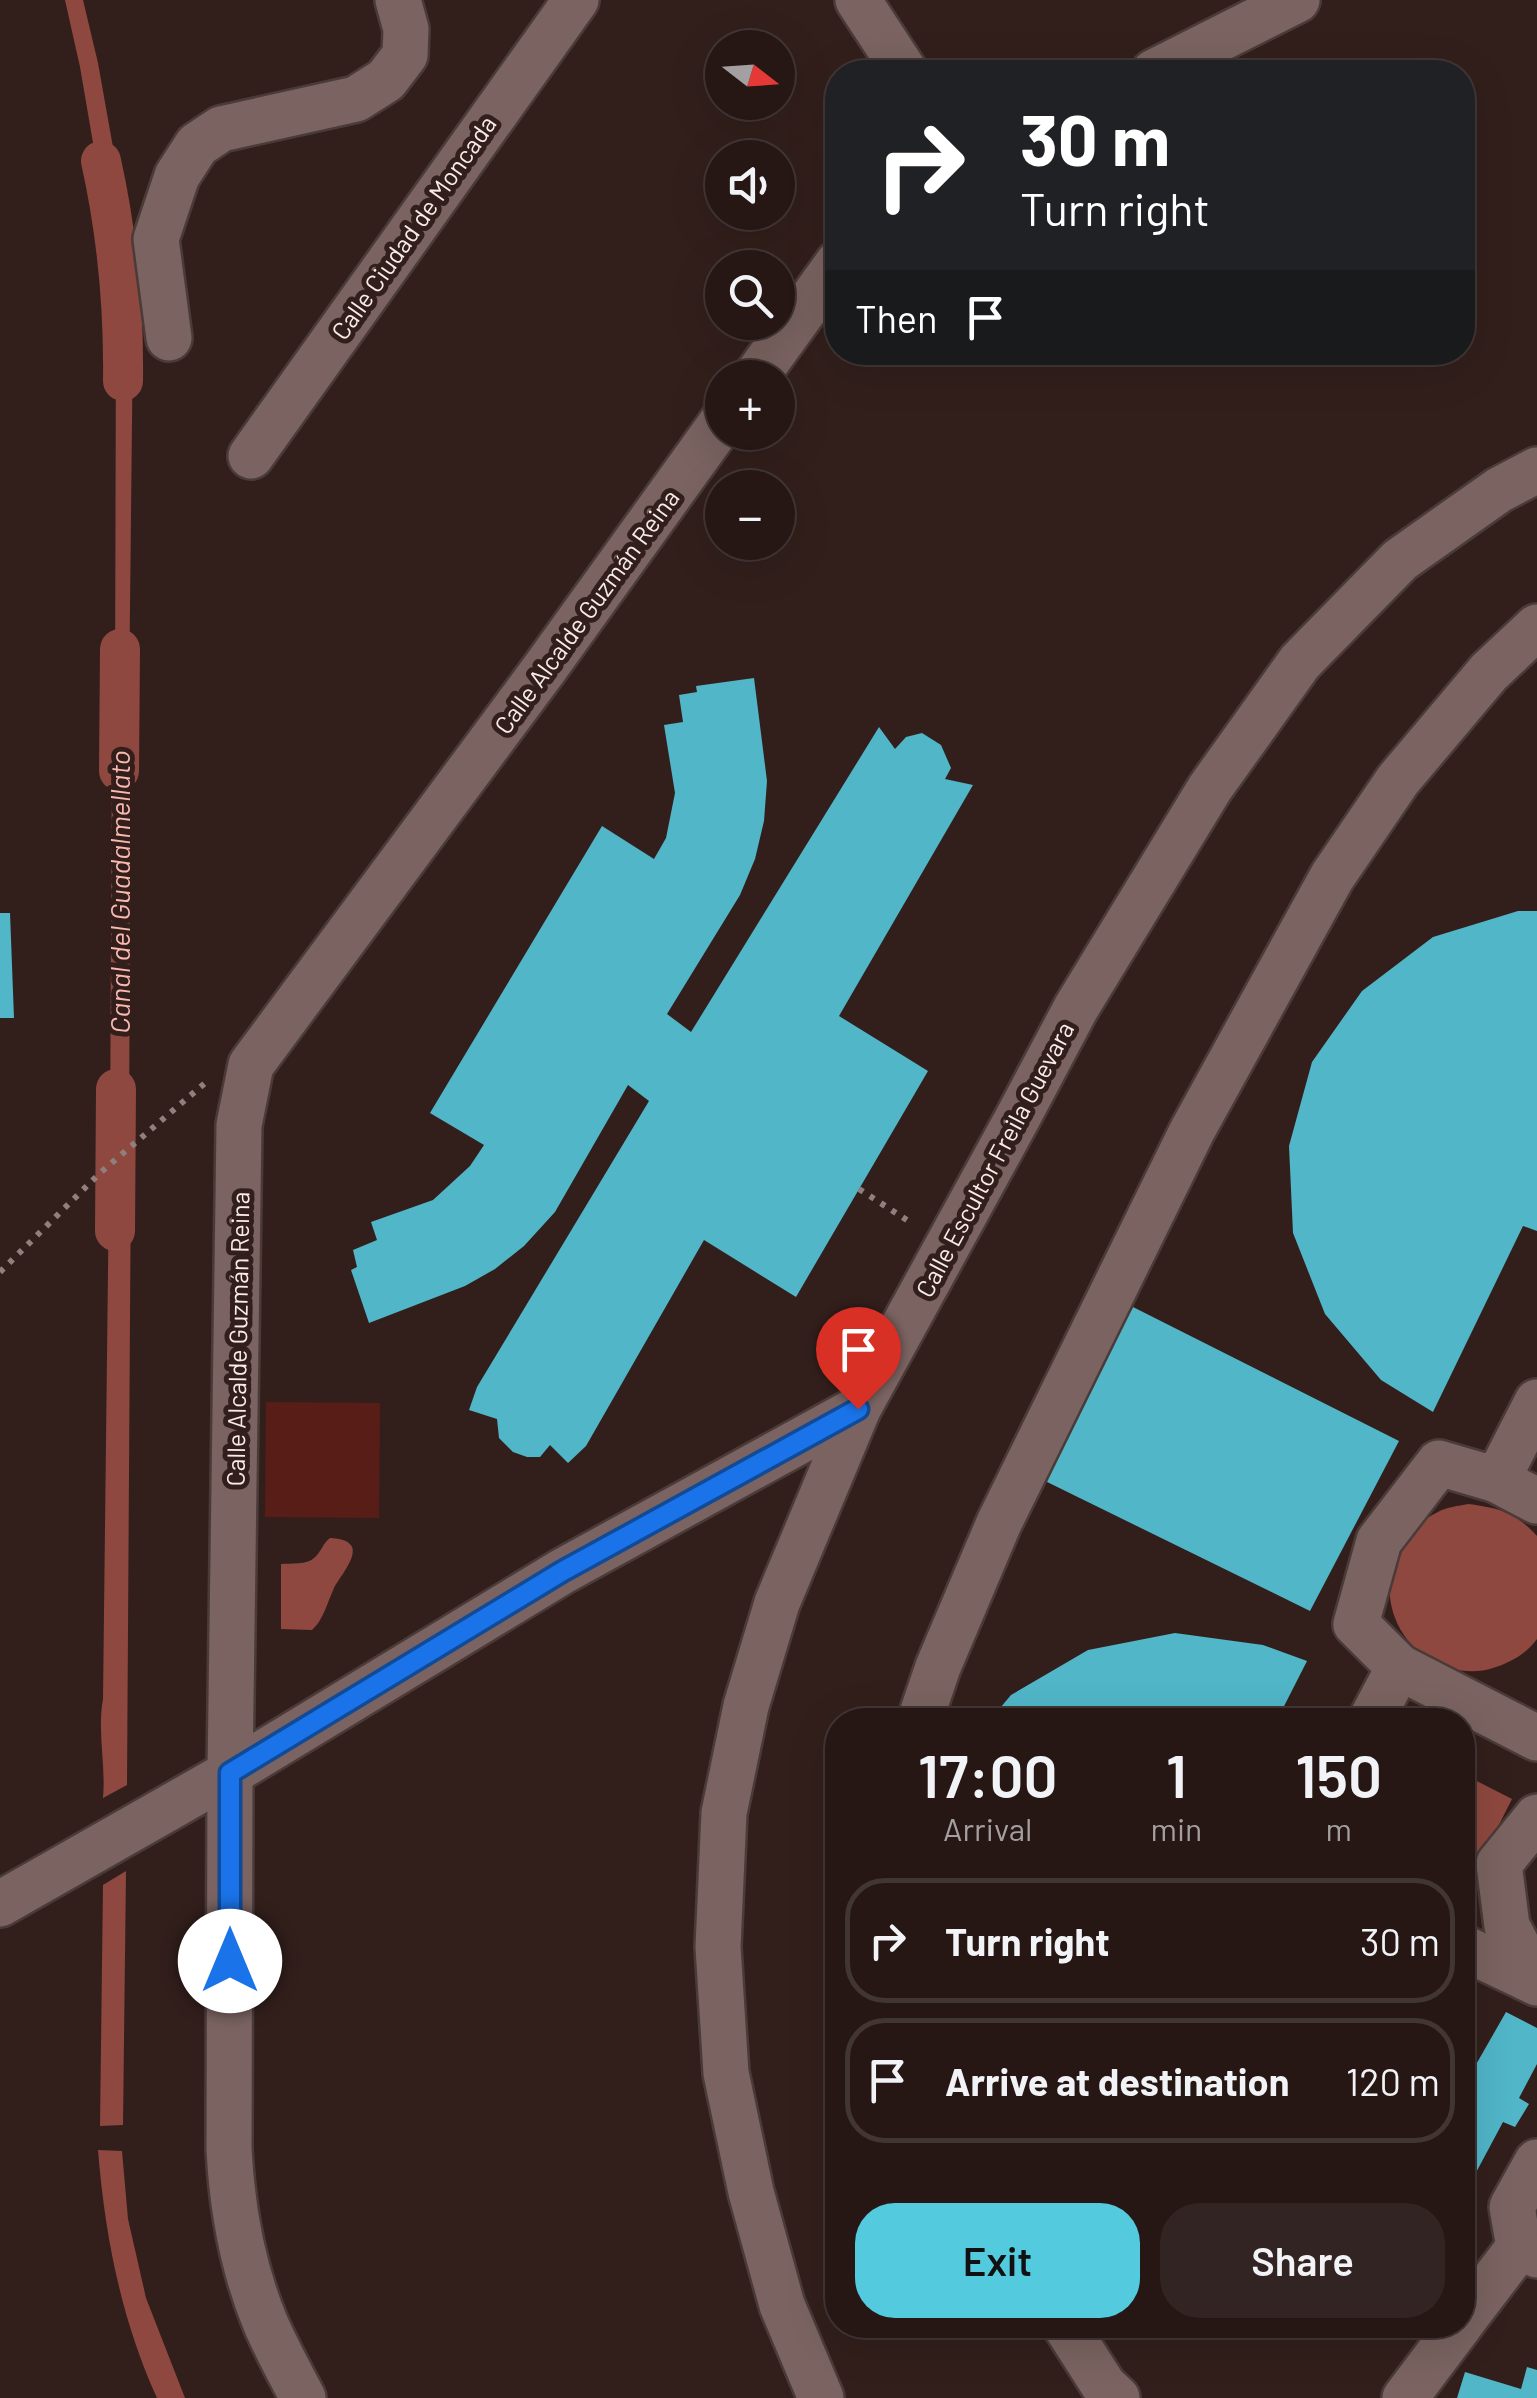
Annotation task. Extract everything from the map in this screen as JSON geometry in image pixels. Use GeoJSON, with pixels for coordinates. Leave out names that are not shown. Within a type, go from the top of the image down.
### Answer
{"type":"FeatureCollection","features":[{"type":"Feature","properties":{"kind":"street"},"geometry":{"type":"LineString","coordinates":[[168,338],[156,239],[177,176],[197,145],[221,129],[356,99],[386,80],[405,55],[406,29],[398,0]]}},
{"type":"Feature","properties":{"kind":"street","name":"Calle Ciudad de Moncada"},"geometry":{"type":"LineString","coordinates":[[251,456],[576,0]]}},
{"type":"Feature","properties":{"kind":"street"},"geometry":{"type":"LineString","coordinates":[[858,0],[897,60]]}},
{"type":"Feature","properties":{"kind":"street"},"geometry":{"type":"LineString","coordinates":[[1178,60],[1298,0]]}},
{"type":"Feature","properties":{"kind":"street"},"geometry":{"type":"LineString","coordinates":[[768,360],[825,281]]}},
{"type":"Feature","properties":{"kind":"street","name":"Calle Alcalde Guzmán Reina"},"geometry":{"type":"LineString","coordinates":[[302,2398],[264,2320],[240,2243],[229,2148],[239,1125],[251,1065],[705,446]]}},
{"type":"Feature","properties":{"kind":"street","name":"Calle Escultor Freila Guevara"},"geometry":{"type":"LineString","coordinates":[[821,2398],[782,2306],[751,2192],[726,2073],[718,1947],[724,1813],[746,1706],[777,1603],[858,1409],[1076,1008],[1210,788],[1300,662],[1400,560],[1499,490],[1537,470]]}},
{"type":"Feature","properties":{"kind":"street"},"geometry":{"type":"LineString","coordinates":[[924,1708],[999,1523],[1192,1130],[1332,876],[1398,780],[1490,672],[1537,627]]}},
{"type":"Feature","properties":{"kind":"street"},"geometry":{"type":"LineString","coordinates":[[1497,1480],[1537,1402]]}},
{"type":"Feature","properties":{"kind":"street"},"geometry":{"type":"LineString","coordinates":[[0,1904],[230,1773],[563,1571],[858,1409]]}},
{"type":"Feature","properties":{"kind":"street"},"geometry":{"type":"LineString","coordinates":[[1537,1501],[1497,1480],[1439,1463],[1379,1541],[1356,1624],[1399,1667],[1537,1738]]}},
{"type":"Feature","properties":{"kind":"street"},"geometry":{"type":"LineString","coordinates":[[1377,1708],[1399,1667]]}},
{"type":"Feature","properties":{"kind":"street"},"geometry":{"type":"LineString","coordinates":[[1536,1982],[1508,1926],[1499,1864],[1537,1818]]}},
{"type":"Feature","properties":{"kind":"street"},"geometry":{"type":"LineString","coordinates":[[1475,1953],[1536,1982]]}},
{"type":"Feature","properties":{"kind":"street"},"geometry":{"type":"LineString","coordinates":[[1475,2310],[1528,2251],[1512,2207],[1537,2162]]}},
{"type":"Feature","properties":{"kind":"street"},"geometry":{"type":"LineString","coordinates":[[1073,2338],[1104,2386],[1117,2398]]}},
{"type":"Feature","properties":{"kind":"street"},"geometry":{"type":"LineString","coordinates":[[1406,2398],[1451,2338]]}},
{"type":"Feature","properties":{"kind":"path"},"geometry":{"type":"LineString","coordinates":[[0,1272],[100,1173],[194,1090],[212,1078],[251,1065]]}},
{"type":"Feature","properties":{"kind":"path"},"geometry":{"type":"LineString","coordinates":[[859,1189],[948,1246]]}},
{"type":"Feature","properties":{"kind":"shaded area"},"geometry":{"type":"Polygon","coordinates":[[[266,1402],[380,1403],[379,1518],[265,1517],[266,1402]]]}},
{"type":"Feature","properties":{"kind":"water"},"geometry":{"type":"Polygon","coordinates":[[[65,0],[83,0],[124,209],[105,213],[65,0]]]}},
{"type":"Feature","properties":{"kind":"water"},"geometry":{"type":"Polygon","coordinates":[[[126,227],[133,312],[114,312],[107,232],[126,227]]]}},
{"type":"Feature","properties":{"kind":"water"},"geometry":{"type":"Polygon","coordinates":[[[116,326],[133,326],[129,703],[115,702],[116,326]]]}},
{"type":"Feature","properties":{"kind":"water"},"geometry":{"type":"Polygon","coordinates":[[[112,716],[131,717],[129,1131],[110,1147],[112,716]]]}},
{"type":"Feature","properties":{"kind":"water"},"geometry":{"type":"Polygon","coordinates":[[[131,1163],[127,1785],[103,1798],[109,1185],[131,1163]]]}},
{"type":"Feature","properties":{"kind":"water"},"geometry":{"type":"Polygon","coordinates":[[[1468,1504],[1506,1512],[1537,1536],[1537,1639],[1511,1661],[1476,1671],[1447,1667],[1423,1655],[1394,1616],[1390,1593],[1392,1569],[1400,1547],[1416,1527],[1441,1510],[1468,1504]]]}},
{"type":"Feature","properties":{"kind":"water"},"geometry":{"type":"Polygon","coordinates":[[[330,1538],[343,1540],[353,1550],[322,1616],[312,1630],[281,1629],[281,1564],[311,1560],[330,1538]]]}},
{"type":"Feature","properties":{"kind":"water"},"geometry":{"type":"Polygon","coordinates":[[[1475,1780],[1512,1799],[1475,1872],[1475,1780]]]}},
{"type":"Feature","properties":{"kind":"water"},"geometry":{"type":"Polygon","coordinates":[[[126,1871],[123,2125],[100,2126],[103,1885],[126,1871]]]}},
{"type":"Feature","properties":{"kind":"water"},"geometry":{"type":"Polygon","coordinates":[[[98,2150],[122,2151],[128,2219],[146,2298],[185,2398],[157,2398],[144,2368],[124,2307],[110,2245],[98,2150]]]}},
{"type":"Feature","properties":{"kind":"building"},"geometry":{"type":"Polygon","coordinates":[[[754,678],[767,781],[764,821],[755,859],[740,895],[667,1014],[691,1032],[879,727],[895,749],[906,737],[922,733],[941,745],[951,768],[945,779],[973,785],[839,1016],[928,1071],[796,1297],[704,1240],[586,1446],[568,1463],[550,1445],[540,1457],[527,1457],[513,1452],[499,1438],[497,1419],[469,1410],[477,1387],[649,1101],[628,1085],[555,1212],[524,1246],[465,1286],[369,1323],[351,1270],[357,1267],[353,1250],[377,1240],[371,1222],[433,1200],[470,1166],[484,1145],[430,1113],[602,826],[654,859],[666,838],[675,793],[664,725],[683,722],[679,695],[697,692],[696,686],[754,678]]]}},
{"type":"Feature","properties":{"kind":"building"},"geometry":{"type":"Polygon","coordinates":[[[1518,911],[1537,911],[1537,1231],[1523,1226],[1433,1412],[1381,1380],[1325,1314],[1293,1233],[1289,1146],[1312,1062],[1362,991],[1433,937],[1518,911]]]}},
{"type":"Feature","properties":{"kind":"building"},"geometry":{"type":"Polygon","coordinates":[[[0,913],[10,913],[14,1018],[0,1018],[0,913]]]}},
{"type":"Feature","properties":{"kind":"building"},"geometry":{"type":"Polygon","coordinates":[[[1133,1307],[1399,1441],[1310,1611],[1039,1478],[1133,1307]]]}},
{"type":"Feature","properties":{"kind":"building"},"geometry":{"type":"Polygon","coordinates":[[[1175,1633],[1263,1645],[1307,1661],[1283,1708],[1000,1708],[1011,1695],[1088,1650],[1175,1633]]]}},
{"type":"Feature","properties":{"kind":"building"},"geometry":{"type":"Polygon","coordinates":[[[1506,2012],[1537,2028],[1537,2064],[1519,2098],[1529,2104],[1515,2127],[1503,2122],[1475,2174],[1475,2066],[1506,2012]]]}},
{"type":"Feature","properties":{"kind":"building"},"geometry":{"type":"Polygon","coordinates":[[[1527,2367],[1537,2370],[1537,2398],[1457,2398],[1465,2372],[1521,2389],[1527,2367]]]}},
{"type":"Feature","properties":{"kind":"waterway","name":"Canal del Guadalmellato"},"geometry":{"type":"LineString","coordinates":[[101,161],[118,270],[123,381]]}},
{"type":"Feature","properties":{"kind":"waterway","name":"Canal del Guadalmellato"},"geometry":{"type":"LineString","coordinates":[[119,771],[120,649]]}},
{"type":"Feature","properties":{"kind":"waterway","name":"Canal del Guadalmellato"},"geometry":{"type":"LineString","coordinates":[[115,1231],[116,1089]]}},
{"type":"Feature","properties":{"kind":"route"},"geometry":{"type":"LineString","coordinates":[[230,1961],[230,1773],[563,1571],[858,1409]]}}]}
